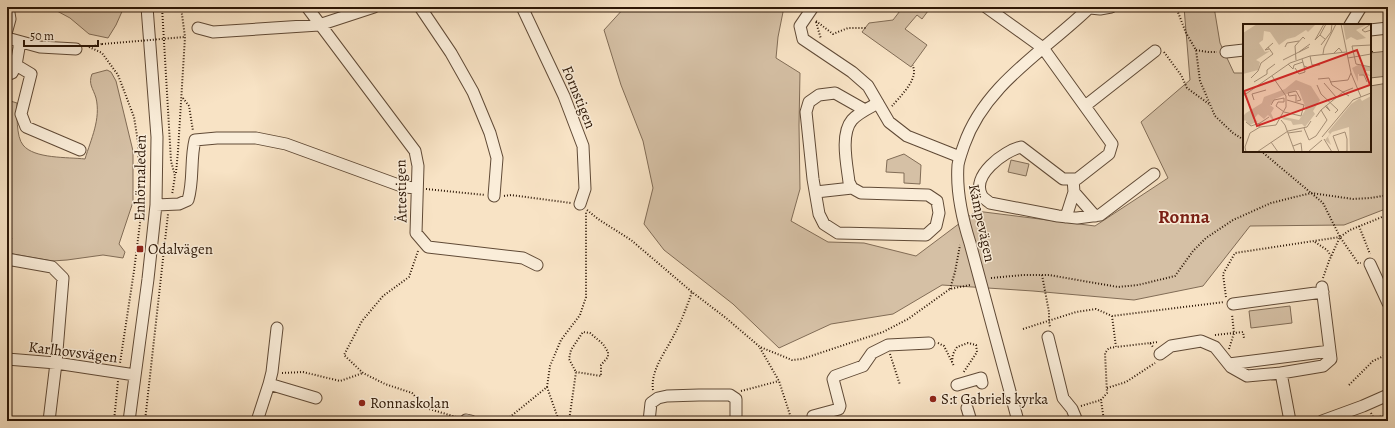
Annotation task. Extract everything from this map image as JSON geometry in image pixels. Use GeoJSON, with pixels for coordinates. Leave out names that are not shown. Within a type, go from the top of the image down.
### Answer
{"type":"FeatureCollection","features":[{"type":"Feature","properties":{"kind":"street"},"geometry":{"type":"LineString","coordinates":[[7,30],[10,19],[8,7]]}},
{"type":"Feature","properties":{"kind":"street","name":"Enhörnaleden"},"geometry":{"type":"LineString","coordinates":[[129,421],[148,279],[156,205],[157,137],[146,7]]}},
{"type":"Feature","properties":{"kind":"street","name":"Ättestigen"},"geometry":{"type":"LineString","coordinates":[[307,7],[319,25],[415,151],[418,166],[416,233],[428,247],[523,258],[537,264]]}},
{"type":"Feature","properties":{"kind":"street"},"geometry":{"type":"LineString","coordinates":[[198,28],[213,32],[319,25],[374,7]]}},
{"type":"Feature","properties":{"kind":"street"},"geometry":{"type":"LineString","coordinates":[[420,7],[450,53],[472,92],[490,133],[497,158],[494,196]]}},
{"type":"Feature","properties":{"kind":"street","name":"Fornstigen"},"geometry":{"type":"LineString","coordinates":[[522,7],[564,96],[583,146],[585,189],[580,204]]}},
{"type":"Feature","properties":{"kind":"street"},"geometry":{"type":"LineString","coordinates":[[813,7],[800,26],[803,39],[852,72],[868,86],[889,122],[907,136],[960,157]]}},
{"type":"Feature","properties":{"kind":"street"},"geometry":{"type":"LineString","coordinates":[[986,7],[1044,48],[1112,144],[1109,154],[1077,179],[1062,179],[1021,147],[1012,149],[993,162],[983,175],[980,187],[982,197],[990,203],[1066,217],[1077,218],[1095,216],[1100,215],[1154,174]]}},
{"type":"Feature","properties":{"kind":"street"},"geometry":{"type":"LineString","coordinates":[[1090,7],[1100,9],[1111,7]]}},
{"type":"Feature","properties":{"kind":"street","name":"Kämpevägen"},"geometry":{"type":"LineString","coordinates":[[1018,421],[959,204],[958,164],[968,133],[981,110],[998,88],[1090,7]]}},
{"type":"Feature","properties":{"kind":"street"},"geometry":{"type":"LineString","coordinates":[[1352,24],[1361,7]]}},
{"type":"Feature","properties":{"kind":"street"},"geometry":{"type":"LineString","coordinates":[[1371,30],[1388,28]]}},
{"type":"Feature","properties":{"kind":"street"},"geometry":{"type":"LineString","coordinates":[[7,38],[40,47],[76,49]]}},
{"type":"Feature","properties":{"kind":"street"},"geometry":{"type":"LineString","coordinates":[[7,75],[12,73],[16,65],[20,42]]}},
{"type":"Feature","properties":{"kind":"street"},"geometry":{"type":"LineString","coordinates":[[1226,52],[1243,50]]}},
{"type":"Feature","properties":{"kind":"street"},"geometry":{"type":"LineString","coordinates":[[1084,106],[1155,51]]}},
{"type":"Feature","properties":{"kind":"street"},"geometry":{"type":"LineString","coordinates":[[16,65],[30,74],[21,114],[26,127],[80,150]]}},
{"type":"Feature","properties":{"kind":"street"},"geometry":{"type":"LineString","coordinates":[[865,110],[835,93],[819,95],[809,102],[806,112],[813,179],[819,214],[824,224],[838,233],[926,235],[936,226],[939,213],[937,201],[928,195],[887,189],[861,193],[852,188],[849,182],[844,140],[851,121],[865,110],[878,103]]}},
{"type":"Feature","properties":{"kind":"street"},"geometry":{"type":"LineString","coordinates":[[156,205],[179,204],[188,200],[195,140],[217,138],[256,138],[286,144],[404,187],[417,188]]}},
{"type":"Feature","properties":{"kind":"street"},"geometry":{"type":"LineString","coordinates":[[1066,217],[1074,192],[1073,179]]}},
{"type":"Feature","properties":{"kind":"street"},"geometry":{"type":"LineString","coordinates":[[816,192],[852,188]]}},
{"type":"Feature","properties":{"kind":"street"},"geometry":{"type":"LineString","coordinates":[[1074,192],[1095,216]]}},
{"type":"Feature","properties":{"kind":"street"},"geometry":{"type":"LineString","coordinates":[[7,259],[52,267],[63,278],[56,363],[49,421]]}},
{"type":"Feature","properties":{"kind":"street"},"geometry":{"type":"LineString","coordinates":[[1370,264],[1388,303]]}},
{"type":"Feature","properties":{"kind":"street"},"geometry":{"type":"LineString","coordinates":[[1160,354],[1171,346],[1201,342],[1215,347],[1228,358],[1232,367],[1248,376],[1281,373],[1323,366],[1331,359],[1322,290],[1233,304]]}},
{"type":"Feature","properties":{"kind":"street"},"geometry":{"type":"LineString","coordinates":[[257,421],[270,379],[277,328]]}},
{"type":"Feature","properties":{"kind":"street"},"geometry":{"type":"LineString","coordinates":[[1048,337],[1063,398],[1072,409],[1077,421]]}},
{"type":"Feature","properties":{"kind":"street"},"geometry":{"type":"LineString","coordinates":[[813,416],[839,409],[840,406],[833,379],[835,376],[864,366],[872,353],[888,345],[929,343]]}},
{"type":"Feature","properties":{"kind":"street"},"geometry":{"type":"LineString","coordinates":[[1228,358],[1330,351]]}},
{"type":"Feature","properties":{"kind":"street","name":"Karlhovsvägen"},"geometry":{"type":"LineString","coordinates":[[7,359],[56,363],[135,375]]}},
{"type":"Feature","properties":{"kind":"street"},"geometry":{"type":"LineString","coordinates":[[1281,373],[1290,421]]}},
{"type":"Feature","properties":{"kind":"street"},"geometry":{"type":"LineString","coordinates":[[959,380],[981,378],[982,383]]}},
{"type":"Feature","properties":{"kind":"street"},"geometry":{"type":"LineString","coordinates":[[270,379],[316,398]]}},
{"type":"Feature","properties":{"kind":"street"},"geometry":{"type":"LineString","coordinates":[[649,421],[651,403],[658,398],[668,396],[699,395],[730,395],[736,399],[736,421]]}},
{"type":"Feature","properties":{"kind":"street"},"geometry":{"type":"LineString","coordinates":[[1322,421],[1388,395]]}},
{"type":"Feature","properties":{"kind":"street"},"geometry":{"type":"LineString","coordinates":[[967,408],[971,421]]}},
{"type":"Feature","properties":{"kind":"path"},"geometry":{"type":"LineString","coordinates":[[175,176],[182,97],[185,37],[181,7]]}},
{"type":"Feature","properties":{"kind":"path"},"geometry":{"type":"LineString","coordinates":[[934,7],[940,9],[948,7]]}},
{"type":"Feature","properties":{"kind":"path"},"geometry":{"type":"LineString","coordinates":[[1176,7],[1186,33],[1196,50],[1200,81],[1215,116],[1233,133],[1243,139]]}},
{"type":"Feature","properties":{"kind":"path"},"geometry":{"type":"LineString","coordinates":[[827,55],[815,20],[834,34],[848,28],[866,28]]}},
{"type":"Feature","properties":{"kind":"path"},"geometry":{"type":"LineString","coordinates":[[76,49],[102,44],[185,37]]}},
{"type":"Feature","properties":{"kind":"path"},"geometry":{"type":"LineString","coordinates":[[89,47],[102,53],[118,75],[134,117],[138,142],[140,223],[118,372],[114,421]]}},
{"type":"Feature","properties":{"kind":"path"},"geometry":{"type":"LineString","coordinates":[[1196,50],[1226,52]]}},
{"type":"Feature","properties":{"kind":"path"},"geometry":{"type":"LineString","coordinates":[[1155,51],[1164,52],[1181,75],[1187,88],[1210,105]]}},
{"type":"Feature","properties":{"kind":"path"},"geometry":{"type":"LineString","coordinates":[[884,114],[903,93],[913,79],[915,72],[913,65]]}},
{"type":"Feature","properties":{"kind":"path"},"geometry":{"type":"LineString","coordinates":[[182,97],[189,106],[195,140]]}},
{"type":"Feature","properties":{"kind":"path"},"geometry":{"type":"LineString","coordinates":[[1262,152],[1323,203],[1340,237],[1358,263],[1370,264],[1371,258],[1359,226]]}},
{"type":"Feature","properties":{"kind":"path"},"geometry":{"type":"LineString","coordinates":[[991,278],[1042,275],[1079,279],[1118,287],[1138,285],[1175,276],[1193,251],[1206,238],[1233,220],[1271,203],[1311,193],[1353,199],[1388,195]]}},
{"type":"Feature","properties":{"kind":"path"},"geometry":{"type":"LineString","coordinates":[[559,421],[547,386],[550,366],[560,340],[580,315],[586,297],[586,209],[598,219],[631,240],[760,347],[792,360],[802,359],[882,332],[908,319],[950,289],[970,285]]}},
{"type":"Feature","properties":{"kind":"path"},"geometry":{"type":"LineString","coordinates":[[1023,329],[1076,312],[1096,309],[1112,316],[1226,302],[1223,274],[1235,253],[1340,237],[1350,230],[1382,217],[1388,220]]}},
{"type":"Feature","properties":{"kind":"path"},"geometry":{"type":"LineString","coordinates":[[1322,290],[1323,275],[1340,237]]}},
{"type":"Feature","properties":{"kind":"path"},"geometry":{"type":"LineString","coordinates":[[421,239],[417,256],[409,277],[383,296],[362,321],[344,355],[363,373],[385,384],[412,393],[426,408],[468,420]]}},
{"type":"Feature","properties":{"kind":"path"},"geometry":{"type":"LineString","coordinates":[[1314,242],[1327,250],[1331,257]]}},
{"type":"Feature","properties":{"kind":"path"},"geometry":{"type":"LineString","coordinates":[[950,289],[955,272],[960,243]]}},
{"type":"Feature","properties":{"kind":"path"},"geometry":{"type":"LineString","coordinates":[[1042,275],[1049,312],[1049,321]]}},
{"type":"Feature","properties":{"kind":"path"},"geometry":{"type":"LineString","coordinates":[[654,401],[652,387],[654,376],[660,361],[676,332],[692,292]]}},
{"type":"Feature","properties":{"kind":"path"},"geometry":{"type":"LineString","coordinates":[[1228,358],[1234,333],[1230,303],[1233,304]]}},
{"type":"Feature","properties":{"kind":"path"},"geometry":{"type":"LineString","coordinates":[[1112,316],[1116,347]]}},
{"type":"Feature","properties":{"kind":"path"},"geometry":{"type":"LineString","coordinates":[[569,421],[576,372],[569,359],[570,350],[583,332],[590,333],[603,344],[608,352],[608,357],[601,365],[601,376],[576,372]]}},
{"type":"Feature","properties":{"kind":"path"},"geometry":{"type":"LineString","coordinates":[[882,332],[888,345],[900,385]]}},
{"type":"Feature","properties":{"kind":"path"},"geometry":{"type":"LineString","coordinates":[[1234,333],[1243,332],[1244,338]]}},
{"type":"Feature","properties":{"kind":"path"},"geometry":{"type":"LineString","coordinates":[[952,362],[953,354],[957,347],[968,343],[976,345],[977,352],[959,380]]}},
{"type":"Feature","properties":{"kind":"path"},"geometry":{"type":"LineString","coordinates":[[1072,409],[1101,400],[1107,393],[1106,388],[1105,353],[1110,348],[1150,343],[1160,354],[1157,362],[1126,382],[1106,388]]}},
{"type":"Feature","properties":{"kind":"path"},"geometry":{"type":"LineString","coordinates":[[760,347],[779,381],[792,421]]}},
{"type":"Feature","properties":{"kind":"path"},"geometry":{"type":"LineString","coordinates":[[1349,385],[1373,361],[1388,354]]}},
{"type":"Feature","properties":{"kind":"path"},"geometry":{"type":"LineString","coordinates":[[270,379],[303,372],[340,380],[363,373]]}},
{"type":"Feature","properties":{"kind":"path"},"geometry":{"type":"LineString","coordinates":[[730,395],[779,381]]}},
{"type":"Feature","properties":{"kind":"path"},"geometry":{"type":"LineString","coordinates":[[505,421],[547,386]]}},
{"type":"Feature","properties":{"kind":"path"},"geometry":{"type":"LineString","coordinates":[[1101,400],[1104,421]]}},
{"type":"Feature","properties":{"kind":"path"},"geometry":{"type":"LineString","coordinates":[[1373,418],[1388,415]]}},
{"type":"Feature","properties":{"kind":"path"},"geometry":{"type":"LineString","coordinates":[[1171,421],[1183,421]]}},
{"type":"Feature","properties":{"kind":"shaded area"},"geometry":{"type":"Polygon","coordinates":[[[53,7],[124,7],[108,38],[89,34],[70,18],[53,7]]]}},
{"type":"Feature","properties":{"kind":"shaded area"},"geometry":{"type":"Polygon","coordinates":[[[625,7],[784,7],[778,37],[776,58],[800,73],[800,189],[791,221],[828,242],[864,243],[916,256],[976,211],[1095,226],[1168,178],[1141,122],[1190,80],[1184,7],[1214,7],[1220,43],[1234,73],[1243,73],[1243,152],[1371,152],[1371,86],[1388,83],[1388,208],[1344,225],[1250,226],[1203,286],[1134,300],[942,285],[893,314],[831,324],[779,348],[733,304],[664,250],[644,224],[653,188],[643,141],[621,85],[604,30],[625,7]]]}},
{"type":"Feature","properties":{"kind":"shaded area"},"geometry":{"type":"Polygon","coordinates":[[[903,7],[931,7],[922,19],[917,15],[905,29],[927,45],[911,67],[862,32],[869,23],[893,20],[903,7]]]}},
{"type":"Feature","properties":{"kind":"shaded area"},"geometry":{"type":"Polygon","coordinates":[[[1388,51],[1388,76],[1371,78],[1371,53],[1388,51]]]}},
{"type":"Feature","properties":{"kind":"shaded area"},"geometry":{"type":"Polygon","coordinates":[[[107,70],[111,72],[116,81],[133,151],[133,202],[119,244],[125,252],[123,258],[103,255],[52,261],[7,253],[7,248],[12,238],[7,233],[7,100],[17,103],[17,125],[19,136],[23,145],[28,150],[43,155],[85,159],[95,129],[97,114],[96,98],[91,86],[91,77],[92,74],[107,70]]]}},
{"type":"Feature","properties":{"kind":"shaded area"},"geometry":{"type":"Polygon","coordinates":[[[904,154],[921,165],[920,184],[904,183],[904,173],[886,172],[887,160],[904,154]]]}},
{"type":"Feature","properties":{"kind":"shaded area"},"geometry":{"type":"Polygon","coordinates":[[[1011,160],[1029,164],[1026,176],[1008,172],[1011,160]]]}},
{"type":"Feature","properties":{"kind":"shaded area"},"geometry":{"type":"Polygon","coordinates":[[[1290,306],[1292,323],[1251,328],[1249,311],[1290,306]]]}},
{"type":"Feature","properties":{"kind":"place","name":"Odalvägen"},"geometry":{"type":"Point","coordinates":[140,249]}},
{"type":"Feature","properties":{"kind":"place","name":"S:t Gabriels kyrka"},"geometry":{"type":"Point","coordinates":[933,399]}},
{"type":"Feature","properties":{"kind":"place","name":"Ronnaskolan"},"geometry":{"type":"Point","coordinates":[362,403]}},
{"type":"Feature","properties":{"kind":"district","name":"Ronna"},"geometry":{"type":"Point","coordinates":[1184,217]}}]}
